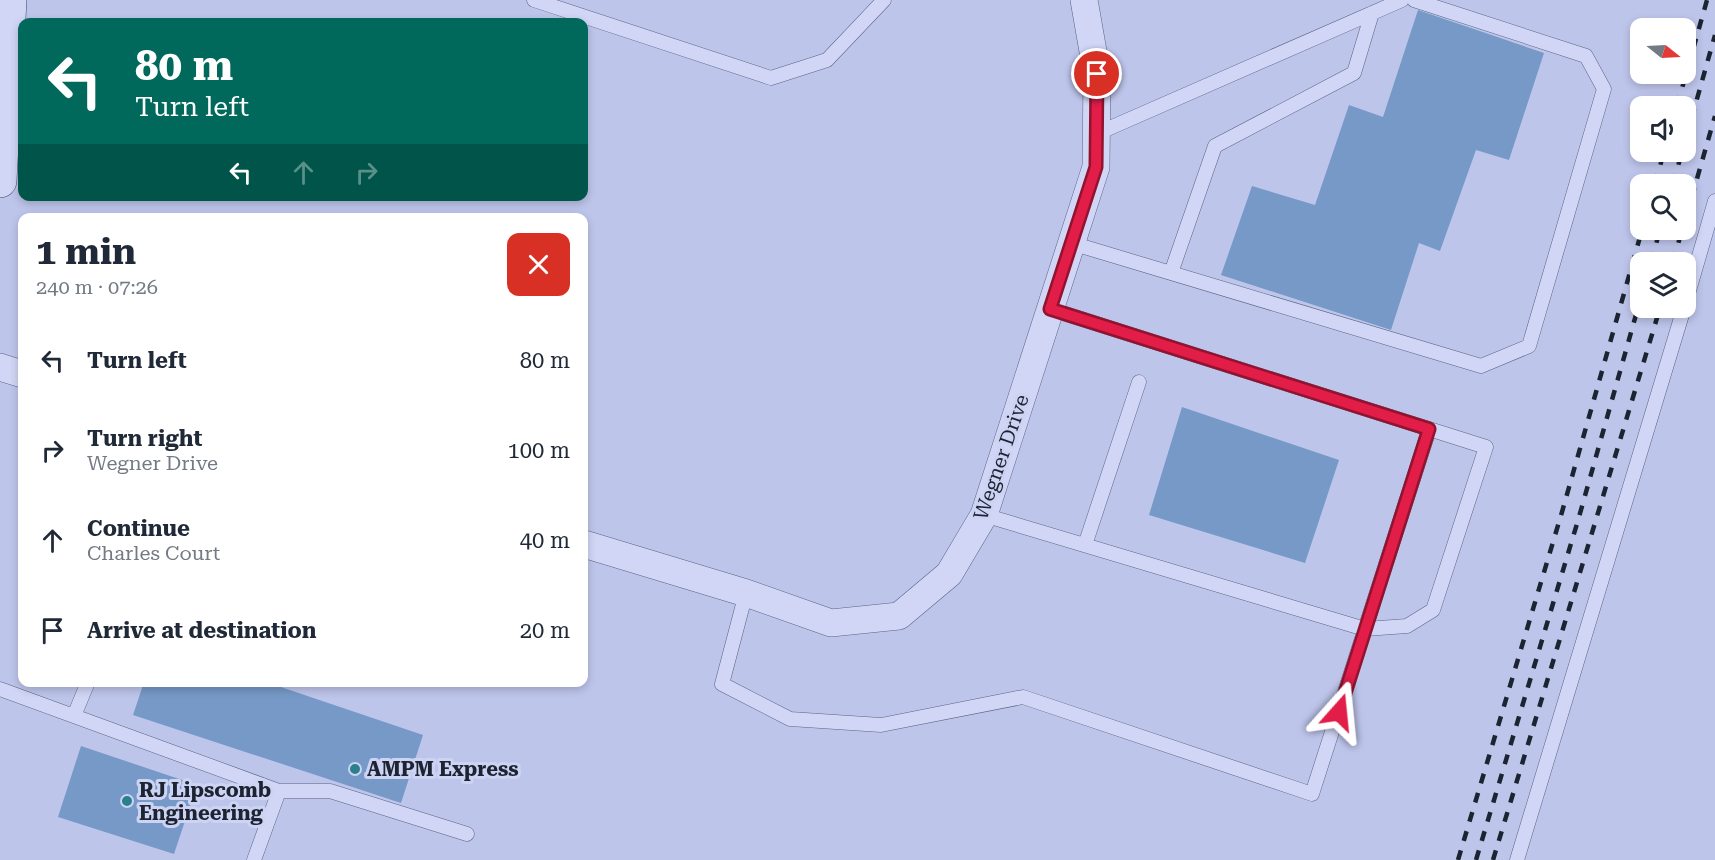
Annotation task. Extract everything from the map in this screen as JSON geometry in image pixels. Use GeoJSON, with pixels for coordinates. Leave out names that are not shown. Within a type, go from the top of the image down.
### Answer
{"type":"FeatureCollection","features":[{"type":"Feature","properties":{"kind":"main road"},"geometry":{"type":"LineString","coordinates":[[0,181],[10,0]]}},
{"type":"Feature","properties":{"kind":"street","name":"Wegner Drive"},"geometry":{"type":"LineString","coordinates":[[588,545],[746,593],[831,623],[899,616],[950,574],[984,515],[1096,167],[1097,74],[1084,0]]}},
{"type":"Feature","properties":{"kind":"street"},"geometry":{"type":"LineString","coordinates":[[0,367],[18,373]]}},
{"type":"Feature","properties":{"kind":"lane"},"geometry":{"type":"LineString","coordinates":[[534,0],[771,78],[827,60],[884,0]]}},
{"type":"Feature","properties":{"kind":"lane"},"geometry":{"type":"LineString","coordinates":[[1096,134],[1402,0]]}},
{"type":"Feature","properties":{"kind":"lane"},"geometry":{"type":"LineString","coordinates":[[1071,243],[1481,366],[1529,346],[1604,89],[1586,56],[1414,0]]}},
{"type":"Feature","properties":{"kind":"lane"},"geometry":{"type":"LineString","coordinates":[[1171,273],[1215,146],[1354,73],[1372,14]]}},
{"type":"Feature","properties":{"kind":"lane"},"geometry":{"type":"LineString","coordinates":[[1696,267],[1715,201]]}},
{"type":"Feature","properties":{"kind":"lane"},"geometry":{"type":"LineString","coordinates":[[984,515],[1365,629],[1407,626],[1433,610],[1486,447],[1050,309]]}},
{"type":"Feature","properties":{"kind":"lane"},"geometry":{"type":"LineString","coordinates":[[1517,860],[1681,318]]}},
{"type":"Feature","properties":{"kind":"lane"},"geometry":{"type":"LineString","coordinates":[[1085,545],[1139,382]]}},
{"type":"Feature","properties":{"kind":"lane"},"geometry":{"type":"LineString","coordinates":[[746,593],[722,684],[790,719],[881,725],[1023,698],[1312,794],[1429,429]]}},
{"type":"Feature","properties":{"kind":"lane"},"geometry":{"type":"LineString","coordinates":[[74,716],[86,687]]}},
{"type":"Feature","properties":{"kind":"lane"},"geometry":{"type":"LineString","coordinates":[[0,689],[279,791],[330,791],[467,834]]}},
{"type":"Feature","properties":{"kind":"lane"},"geometry":{"type":"LineString","coordinates":[[254,860],[279,791]]}},
{"type":"Feature","properties":{"kind":"building"},"geometry":{"type":"Polygon","coordinates":[[[1418,10],[1544,53],[1509,160],[1476,150],[1440,251],[1419,243],[1391,330],[1221,275],[1252,186],[1315,205],[1349,105],[1383,117],[1418,10]]]}},
{"type":"Feature","properties":{"kind":"building"},"geometry":{"type":"Polygon","coordinates":[[[1182,407],[1339,460],[1305,563],[1149,515],[1182,407]]]}},
{"type":"Feature","properties":{"kind":"building","name":"AMPM Express"},"geometry":{"type":"Polygon","coordinates":[[[142,687],[281,687],[423,735],[401,803],[133,715],[142,687]]]}},
{"type":"Feature","properties":{"kind":"building","name":"RJ Lipscomb Engineering"},"geometry":{"type":"Polygon","coordinates":[[[81,746],[197,785],[174,854],[58,817],[81,746]]]}},
{"type":"Feature","properties":{"kind":"railway"},"geometry":{"type":"LineString","coordinates":[[1680,96],[1707,0]]}},
{"type":"Feature","properties":{"kind":"railway"},"geometry":{"type":"LineString","coordinates":[[1696,102],[1715,35]]}},
{"type":"Feature","properties":{"kind":"railway"},"geometry":{"type":"LineString","coordinates":[[1696,182],[1715,116]]}},
{"type":"Feature","properties":{"kind":"railway"},"geometry":{"type":"LineString","coordinates":[[1658,174],[1661,162]]}},
{"type":"Feature","properties":{"kind":"railway"},"geometry":{"type":"LineString","coordinates":[[1676,174],[1679,162]]}},
{"type":"Feature","properties":{"kind":"railway"},"geometry":{"type":"LineString","coordinates":[[1458,860],[1562,512],[1639,240]]}},
{"type":"Feature","properties":{"kind":"railway"},"geometry":{"type":"LineString","coordinates":[[1654,252],[1657,240]]}},
{"type":"Feature","properties":{"kind":"railway"},"geometry":{"type":"LineString","coordinates":[[1676,252],[1679,240]]}},
{"type":"Feature","properties":{"kind":"railway"},"geometry":{"type":"LineString","coordinates":[[1476,860],[1579,517],[1635,318]]}},
{"type":"Feature","properties":{"kind":"railway"},"geometry":{"type":"LineString","coordinates":[[1493,860],[1657,318]]}},
{"type":"Feature","properties":{"kind":"place","name":"AMPM Express"},"geometry":{"type":"Point","coordinates":[355,769]}},
{"type":"Feature","properties":{"kind":"place","name":"RJ Lipscomb Engineering"},"geometry":{"type":"Point","coordinates":[127,801]}},
{"type":"Feature","properties":{"kind":"route"},"geometry":{"type":"LineString","coordinates":[[1097,74],[1096,167],[1050,309],[1429,429],[1339,712]]}}]}
